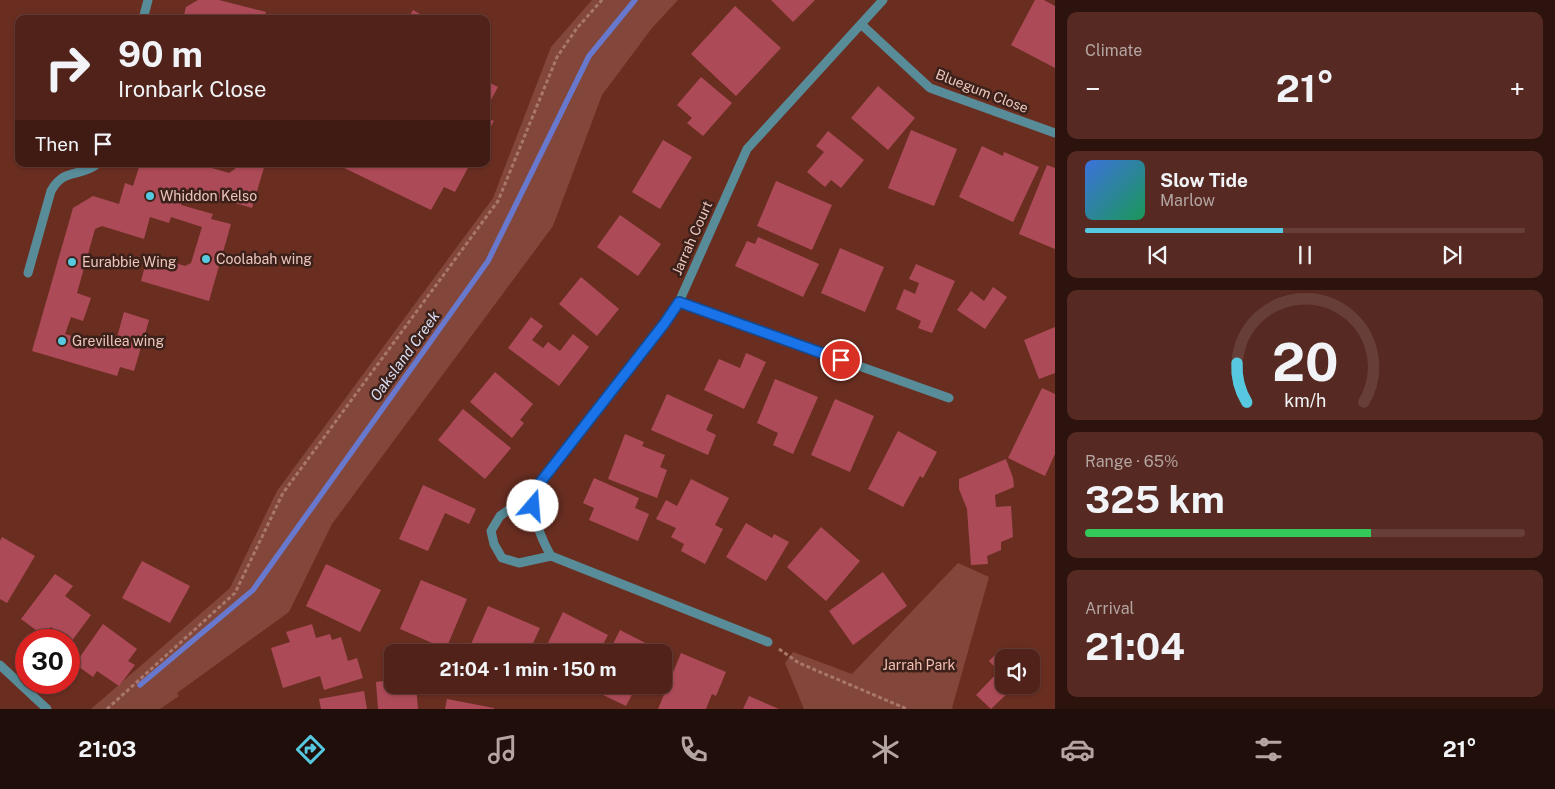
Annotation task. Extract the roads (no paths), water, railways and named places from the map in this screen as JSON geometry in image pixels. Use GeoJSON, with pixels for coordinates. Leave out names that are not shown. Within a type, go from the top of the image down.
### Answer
{"type":"FeatureCollection","features":[{"type":"Feature","properties":{"kind":"street"},"geometry":{"type":"LineString","coordinates":[[144,15],[148,0]]}},
{"type":"Feature","properties":{"kind":"street","name":"Jarrah Court"},"geometry":{"type":"LineString","coordinates":[[551,556],[518,563],[502,558],[494,544],[491,532],[500,516],[532,493],[664,324],[679,302],[746,149],[883,0]]}},
{"type":"Feature","properties":{"kind":"street","name":"Bluegum Close"},"geometry":{"type":"LineString","coordinates":[[862,25],[930,88],[1055,133]]}},
{"type":"Feature","properties":{"kind":"street"},"geometry":{"type":"LineString","coordinates":[[28,274],[51,191],[55,183],[72,172],[93,167]]}},
{"type":"Feature","properties":{"kind":"street"},"geometry":{"type":"LineString","coordinates":[[679,302],[949,398]]}},
{"type":"Feature","properties":{"kind":"street"},"geometry":{"type":"LineString","coordinates":[[532,493],[534,518],[541,539],[551,556],[768,642]]}},
{"type":"Feature","properties":{"kind":"street"},"geometry":{"type":"LineString","coordinates":[[0,665],[47,709]]}},
{"type":"Feature","properties":{"kind":"waterway","name":"Oaksland Creek"},"geometry":{"type":"LineString","coordinates":[[140,685],[253,590],[488,261],[589,56],[635,0]]}},
{"type":"Feature","properties":{"kind":"place","name":"Whiddon Kelso"},"geometry":{"type":"Point","coordinates":[150,196]}},
{"type":"Feature","properties":{"kind":"place","name":"Coolabah wing"},"geometry":{"type":"Point","coordinates":[206,259]}},
{"type":"Feature","properties":{"kind":"place","name":"Eurabbie Wing"},"geometry":{"type":"Point","coordinates":[72,262]}},
{"type":"Feature","properties":{"kind":"place","name":"Grevillea wing"},"geometry":{"type":"Point","coordinates":[62,341]}},
{"type":"Feature","properties":{"kind":"park label","name":"Jarrah Park"},"geometry":{"type":"Point","coordinates":[919,665]}}]}
